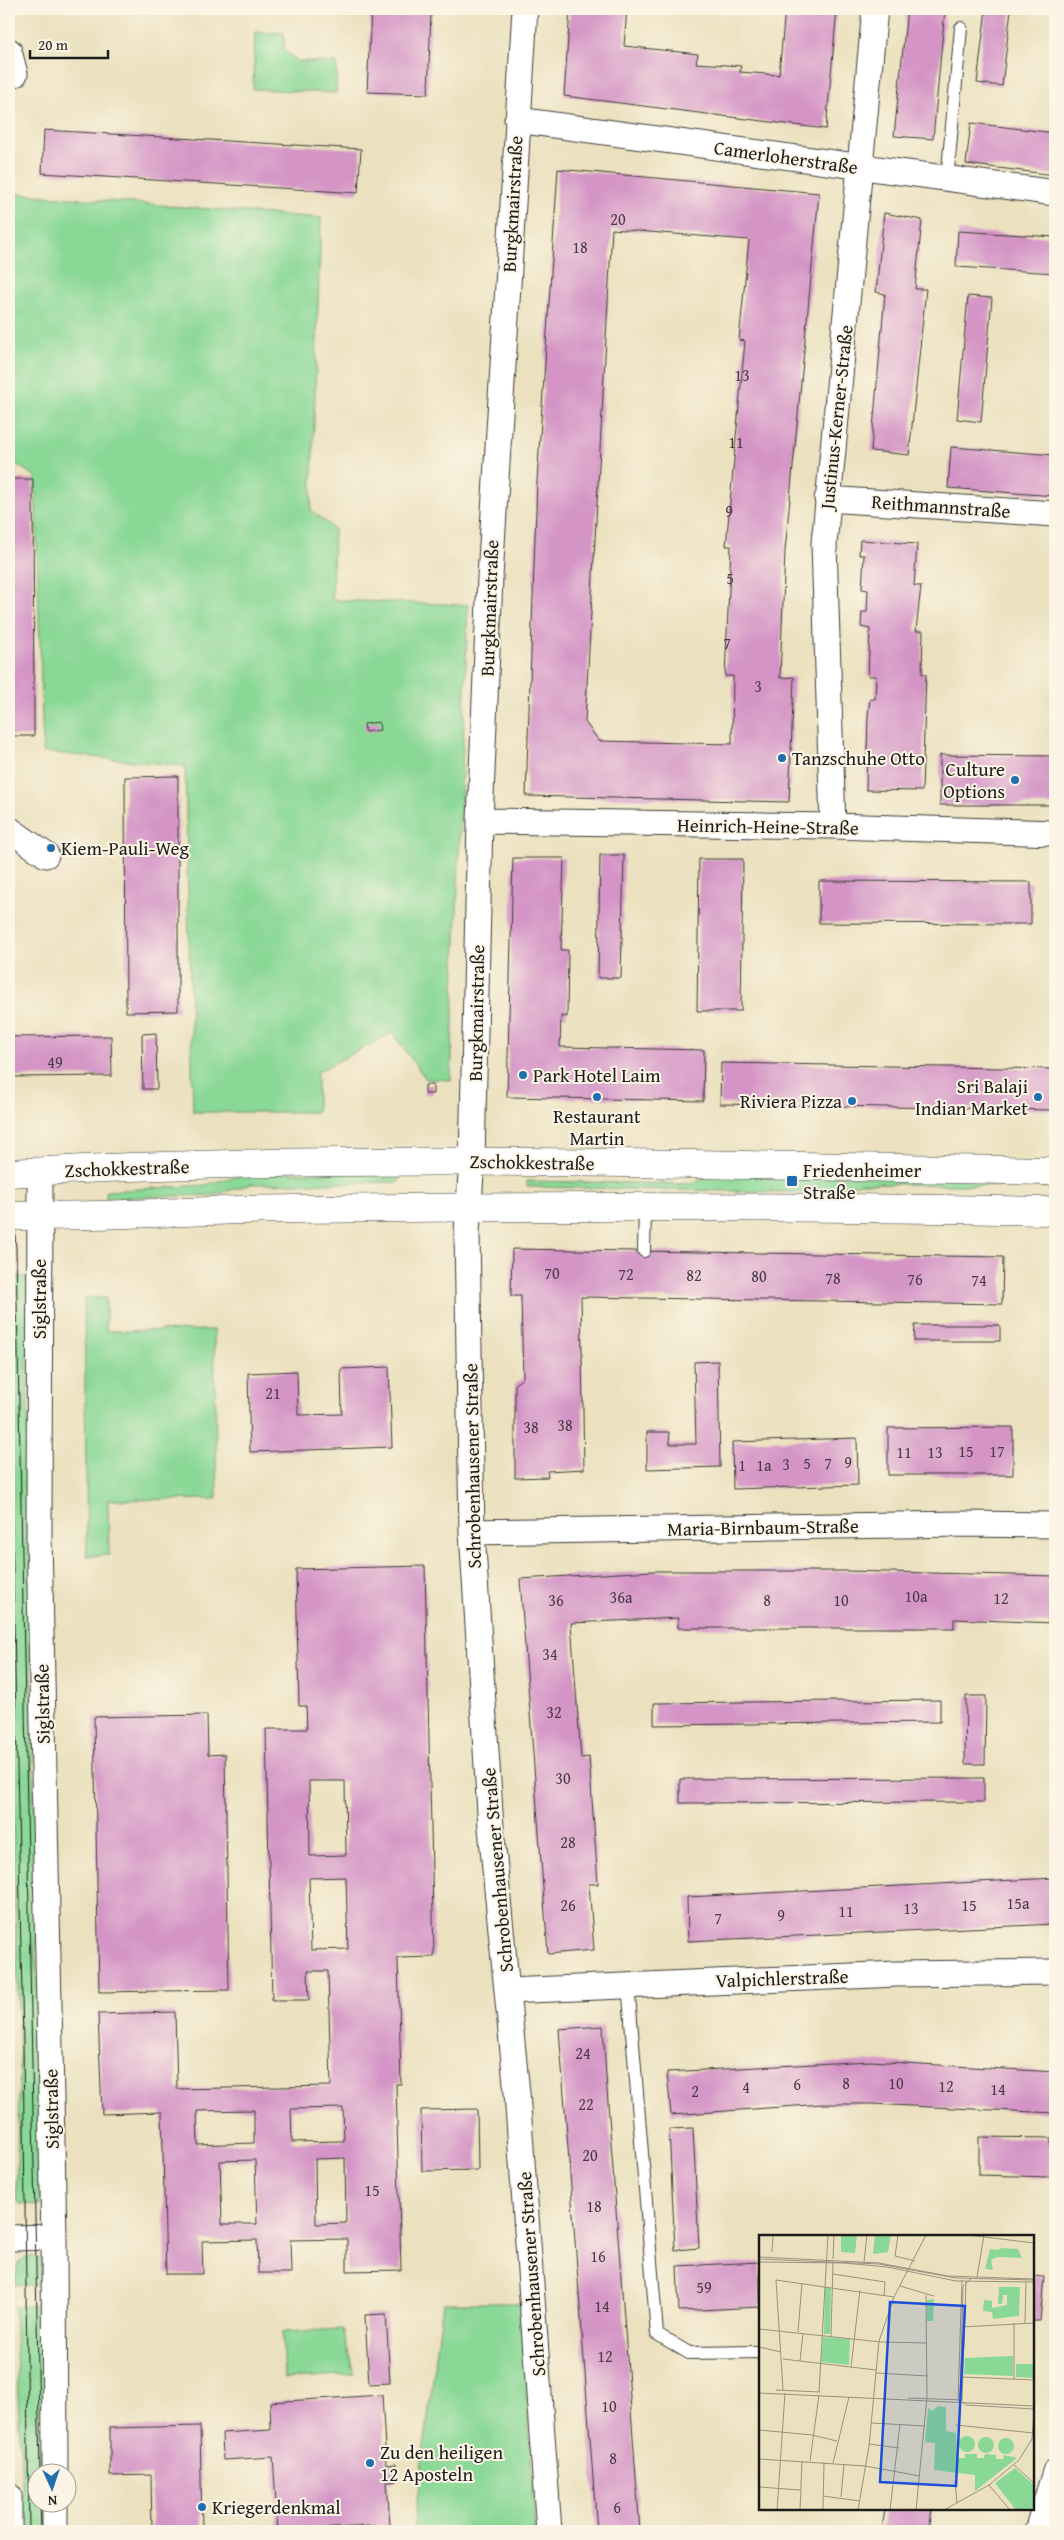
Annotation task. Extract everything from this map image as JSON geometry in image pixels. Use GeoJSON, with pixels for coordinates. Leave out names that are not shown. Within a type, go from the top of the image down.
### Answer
{"type":"FeatureCollection","features":[{"type":"Feature","properties":{"kind":"main road","name":"Zschokkestraße"},"geometry":{"type":"LineString","coordinates":[[9,1173],[472,1160],[1055,1171]]}},
{"type":"Feature","properties":{"kind":"main road"},"geometry":{"type":"LineString","coordinates":[[9,1216],[217,1209],[645,1207],[1055,1211]]}},
{"type":"Feature","properties":{"kind":"street","name":"Burgkmairstraße"},"geometry":{"type":"LineString","coordinates":[[468,1208],[472,1160],[480,821],[497,431],[525,9]]}},
{"type":"Feature","properties":{"kind":"street","name":"Justinus-Kerner-Straße"},"geometry":{"type":"LineString","coordinates":[[833,826],[824,544],[875,9]]}},
{"type":"Feature","properties":{"kind":"street","name":"Camerloherstraße"},"geometry":{"type":"LineString","coordinates":[[517,120],[947,180],[1055,193]]}},
{"type":"Feature","properties":{"kind":"street","name":"Reithmannstraße"},"geometry":{"type":"LineString","coordinates":[[827,499],[1055,514]]}},
{"type":"Feature","properties":{"kind":"street","name":"Heinrich-Heine-Straße"},"geometry":{"type":"LineString","coordinates":[[480,821],[833,826],[1055,833]]}},
{"type":"Feature","properties":{"kind":"street"},"geometry":{"type":"LineString","coordinates":[[9,829],[46,855]]}},
{"type":"Feature","properties":{"kind":"street","name":"Siglstraße"},"geometry":{"type":"LineString","coordinates":[[40,1171],[38,1539],[54,2237],[55,2462]]}},
{"type":"Feature","properties":{"kind":"street","name":"Schrobenhausener Straße"},"geometry":{"type":"LineString","coordinates":[[468,1208],[472,1532],[491,1828],[508,1991],[533,2292],[549,2531]]}},
{"type":"Feature","properties":{"kind":"street","name":"Maria-Birnbaum-Straße"},"geometry":{"type":"LineString","coordinates":[[472,1532],[927,1524],[1055,1525]]}},
{"type":"Feature","properties":{"kind":"street","name":"Valpichlerstraße"},"geometry":{"type":"LineString","coordinates":[[508,1991],[628,1984],[897,1974],[1055,1972]]}},
{"type":"Feature","properties":{"kind":"street"},"geometry":{"type":"LineString","coordinates":[[9,2238],[54,2237]]}},
{"type":"Feature","properties":{"kind":"street"},"geometry":{"type":"LineString","coordinates":[[1037,2531],[1055,2472]]}},
{"type":"Feature","properties":{"kind":"street"},"geometry":{"type":"LineString","coordinates":[[9,2496],[9,2531]]}},
{"type":"Feature","properties":{"kind":"street"},"geometry":{"type":"LineString","coordinates":[[55,2512],[55,2531]]}},
{"type":"Feature","properties":{"kind":"lane"},"geometry":{"type":"LineString","coordinates":[[947,180],[961,28]]}},
{"type":"Feature","properties":{"kind":"lane"},"geometry":{"type":"LineString","coordinates":[[644,1251],[645,1207]]}},
{"type":"Feature","properties":{"kind":"lane"},"geometry":{"type":"LineString","coordinates":[[628,1984],[657,2334],[688,2353],[759,2352]]}},
{"type":"Feature","properties":{"kind":"green space"},"geometry":{"type":"Polygon","coordinates":[[[255,32],[284,33],[284,50],[298,61],[337,63],[336,93],[253,89],[255,32]]]}},
{"type":"Feature","properties":{"kind":"green space"},"geometry":{"type":"Polygon","coordinates":[[[9,193],[321,218],[311,510],[334,529],[332,600],[468,605],[451,1080],[426,1079],[392,1033],[317,1072],[317,1112],[193,1112],[185,766],[43,752],[35,476],[9,460],[9,193]]]}},
{"type":"Feature","properties":{"kind":"green space"},"geometry":{"type":"Polygon","coordinates":[[[399,1171],[399,1182],[251,1184],[214,1195],[106,1198],[106,1191],[205,1185],[247,1173],[399,1171]]]}},
{"type":"Feature","properties":{"kind":"green space"},"geometry":{"type":"Polygon","coordinates":[[[721,1174],[1055,1180],[1055,1187],[860,1183],[828,1193],[527,1187],[527,1181],[687,1184],[721,1174]]]}},
{"type":"Feature","properties":{"kind":"green space"},"geometry":{"type":"Polygon","coordinates":[[[9,1277],[26,1277],[40,2205],[20,2204],[16,2198],[20,2062],[9,1704],[9,1277]]]}},
{"type":"Feature","properties":{"kind":"green space"},"geometry":{"type":"Polygon","coordinates":[[[84,1298],[106,1298],[106,1331],[214,1330],[217,1499],[108,1500],[109,1555],[87,1556],[84,1298]]]}},
{"type":"Feature","properties":{"kind":"green space"},"geometry":{"type":"Polygon","coordinates":[[[31,2255],[41,2259],[45,2269],[46,2285],[15,2285],[20,2263],[31,2255]]]}},
{"type":"Feature","properties":{"kind":"green space"},"geometry":{"type":"Polygon","coordinates":[[[443,2303],[522,2303],[535,2531],[413,2531],[443,2303]]]}},
{"type":"Feature","properties":{"kind":"green space"},"geometry":{"type":"Polygon","coordinates":[[[47,2305],[48,2462],[28,2462],[28,2512],[48,2512],[48,2531],[24,2531],[14,2307],[47,2305]]]}},
{"type":"Feature","properties":{"kind":"green space"},"geometry":{"type":"Polygon","coordinates":[[[342,2329],[354,2374],[284,2379],[282,2332],[342,2329]]]}},
{"type":"Feature","properties":{"kind":"building"},"geometry":{"type":"Polygon","coordinates":[[[371,9],[431,10],[428,94],[367,92],[371,9]]]}},
{"type":"Feature","properties":{"kind":"building"},"geometry":{"type":"Polygon","coordinates":[[[570,9],[627,9],[624,46],[698,54],[696,63],[741,66],[740,72],[779,75],[785,9],[837,9],[826,129],[564,96],[570,9]]]}},
{"type":"Feature","properties":{"kind":"building"},"geometry":{"type":"Polygon","coordinates":[[[907,9],[945,9],[933,139],[894,136],[907,9]]]}},
{"type":"Feature","properties":{"kind":"building"},"geometry":{"type":"Polygon","coordinates":[[[986,9],[1011,9],[1002,86],[977,83],[986,9]]]}},
{"type":"Feature","properties":{"kind":"building"},"geometry":{"type":"Polygon","coordinates":[[[971,123],[1055,133],[1055,175],[966,164],[971,123]]]}},
{"type":"Feature","properties":{"kind":"building"},"geometry":{"type":"Polygon","coordinates":[[[44,130],[361,149],[358,193],[42,173],[44,130]]]}},
{"type":"Feature","properties":{"kind":"building"},"geometry":{"type":"Polygon","coordinates":[[[558,169],[819,193],[785,551],[780,678],[794,677],[789,802],[526,796],[537,481],[558,169]],[[612,229],[585,722],[599,741],[732,744],[733,676],[725,676],[731,546],[726,546],[745,341],[739,340],[749,240],[612,229]]]}},
{"type":"Feature","properties":{"kind":"building"},"geometry":{"type":"Polygon","coordinates":[[[884,213],[922,220],[915,289],[926,289],[909,455],[871,451],[885,294],[876,292],[884,213]]]}},
{"type":"Feature","properties":{"kind":"building"},"geometry":{"type":"Polygon","coordinates":[[[958,231],[1055,237],[1055,273],[956,267],[958,231]]]}},
{"type":"Feature","properties":{"kind":"building"},"geometry":{"type":"Polygon","coordinates":[[[968,296],[992,298],[981,422],[957,419],[968,296]]]}},
{"type":"Feature","properties":{"kind":"building"},"geometry":{"type":"Polygon","coordinates":[[[951,447],[1055,455],[1055,496],[948,488],[951,447]]]}},
{"type":"Feature","properties":{"kind":"building"},"geometry":{"type":"Polygon","coordinates":[[[9,479],[33,479],[34,736],[9,736],[9,479]]]}},
{"type":"Feature","properties":{"kind":"building"},"geometry":{"type":"Polygon","coordinates":[[[860,540],[917,544],[914,586],[921,586],[916,631],[923,631],[922,674],[926,674],[922,791],[866,790],[868,715],[870,699],[875,699],[876,676],[868,676],[870,629],[861,627],[862,612],[867,612],[868,590],[862,589],[864,555],[859,555],[860,540]]]}},
{"type":"Feature","properties":{"kind":"building"},"geometry":{"type":"Polygon","coordinates":[[[379,722],[380,730],[365,732],[364,724],[379,722]]]}},
{"type":"Feature","properties":{"kind":"building"},"geometry":{"type":"Polygon","coordinates":[[[940,755],[1055,756],[1055,805],[940,805],[940,755]]]}},
{"type":"Feature","properties":{"kind":"building"},"geometry":{"type":"Polygon","coordinates":[[[178,776],[178,1011],[126,1012],[125,777],[178,776]]]}},
{"type":"Feature","properties":{"kind":"building"},"geometry":{"type":"Polygon","coordinates":[[[600,855],[624,855],[621,978],[598,978],[600,855]]]}},
{"type":"Feature","properties":{"kind":"building"},"geometry":{"type":"Polygon","coordinates":[[[513,858],[564,858],[561,950],[568,950],[567,1017],[561,1016],[560,1047],[704,1050],[703,1101],[507,1097],[513,858]]]}},
{"type":"Feature","properties":{"kind":"building"},"geometry":{"type":"Polygon","coordinates":[[[699,859],[743,859],[741,1011],[697,1011],[699,859]]]}},
{"type":"Feature","properties":{"kind":"building"},"geometry":{"type":"Polygon","coordinates":[[[819,881],[1031,882],[1031,924],[819,923],[819,881]]]}},
{"type":"Feature","properties":{"kind":"building"},"geometry":{"type":"Polygon","coordinates":[[[156,1033],[157,1089],[143,1089],[142,1034],[156,1033]]]}},
{"type":"Feature","properties":{"kind":"building"},"geometry":{"type":"Polygon","coordinates":[[[111,1036],[112,1076],[9,1077],[9,1037],[111,1036]]]}},
{"type":"Feature","properties":{"kind":"building"},"geometry":{"type":"Polygon","coordinates":[[[721,1063],[1055,1069],[1055,1110],[720,1104],[721,1063]]]}},
{"type":"Feature","properties":{"kind":"building"},"geometry":{"type":"Polygon","coordinates":[[[425,1085],[433,1085],[433,1094],[425,1094],[425,1085]]]}},
{"type":"Feature","properties":{"kind":"building"},"geometry":{"type":"Polygon","coordinates":[[[512,1249],[1003,1257],[1002,1304],[581,1297],[584,1469],[547,1471],[548,1477],[515,1478],[515,1384],[523,1378],[521,1296],[511,1296],[512,1249]]]}},
{"type":"Feature","properties":{"kind":"building"},"geometry":{"type":"Polygon","coordinates":[[[915,1325],[1000,1325],[1000,1341],[914,1341],[915,1325]]]}},
{"type":"Feature","properties":{"kind":"building"},"geometry":{"type":"Polygon","coordinates":[[[718,1361],[720,1467],[647,1469],[647,1432],[669,1432],[670,1444],[696,1444],[694,1362],[718,1361]]]}},
{"type":"Feature","properties":{"kind":"building"},"geometry":{"type":"Polygon","coordinates":[[[389,1367],[392,1447],[250,1452],[248,1373],[297,1371],[298,1415],[342,1414],[341,1369],[389,1367]]]}},
{"type":"Feature","properties":{"kind":"building"},"geometry":{"type":"Polygon","coordinates":[[[1013,1427],[1013,1475],[888,1475],[888,1428],[1013,1427]]]}},
{"type":"Feature","properties":{"kind":"building"},"geometry":{"type":"Polygon","coordinates":[[[857,1438],[858,1485],[733,1489],[732,1442],[857,1438]]]}},
{"type":"Feature","properties":{"kind":"building"},"geometry":{"type":"Polygon","coordinates":[[[425,1566],[434,1957],[398,1958],[401,2084],[396,2084],[401,2270],[347,2271],[347,2239],[290,2240],[291,2273],[258,2273],[257,2240],[202,2241],[203,2274],[166,2274],[162,2112],[102,2114],[98,2014],[175,2012],[177,2089],[331,2086],[328,1971],[308,1971],[309,2000],[272,2000],[266,1729],[307,1729],[306,1706],[299,1706],[296,1569],[425,1566]],[[309,1781],[310,1856],[346,1855],[345,1781],[309,1781]],[[346,1877],[309,1878],[311,1950],[348,1949],[346,1877]],[[343,2108],[291,2109],[292,2142],[344,2141],[343,2108]],[[254,2110],[197,2111],[198,2145],[254,2143],[254,2110]],[[345,2158],[315,2159],[316,2224],[346,2223],[345,2158]],[[255,2160],[220,2161],[222,2224],[257,2224],[255,2160]]]}},
{"type":"Feature","properties":{"kind":"building"},"geometry":{"type":"Polygon","coordinates":[[[652,1571],[846,1571],[1055,1576],[1055,1623],[954,1619],[954,1628],[678,1628],[678,1618],[571,1623],[581,1758],[589,1757],[598,1884],[589,1884],[594,1950],[548,1954],[520,1579],[652,1571]]]}},
{"type":"Feature","properties":{"kind":"building"},"geometry":{"type":"Polygon","coordinates":[[[966,1696],[986,1696],[985,1764],[965,1764],[966,1696]]]}},
{"type":"Feature","properties":{"kind":"building"},"geometry":{"type":"Polygon","coordinates":[[[940,1700],[940,1722],[654,1725],[654,1703],[940,1700]]]}},
{"type":"Feature","properties":{"kind":"building"},"geometry":{"type":"Polygon","coordinates":[[[207,1715],[208,1755],[225,1754],[229,1990],[99,1992],[94,1717],[207,1715]]]}},
{"type":"Feature","properties":{"kind":"building"},"geometry":{"type":"Polygon","coordinates":[[[984,1778],[984,1802],[680,1803],[680,1779],[984,1778]]]}},
{"type":"Feature","properties":{"kind":"building"},"geometry":{"type":"Polygon","coordinates":[[[1055,1878],[1055,1924],[688,1941],[687,1897],[1055,1878]]]}},
{"type":"Feature","properties":{"kind":"building"},"geometry":{"type":"Polygon","coordinates":[[[603,2026],[640,2531],[597,2531],[559,2029],[603,2026]]]}},
{"type":"Feature","properties":{"kind":"building"},"geometry":{"type":"Polygon","coordinates":[[[870,2061],[1055,2072],[1055,2113],[871,2104],[823,2104],[671,2115],[667,2072],[870,2061]]]}},
{"type":"Feature","properties":{"kind":"building"},"geometry":{"type":"Polygon","coordinates":[[[477,2109],[478,2170],[422,2171],[421,2110],[477,2109]]]}},
{"type":"Feature","properties":{"kind":"building"},"geometry":{"type":"Polygon","coordinates":[[[693,2128],[699,2248],[675,2250],[669,2129],[693,2128]]]}},
{"type":"Feature","properties":{"kind":"building"},"geometry":{"type":"Polygon","coordinates":[[[979,2137],[1051,2138],[1050,2177],[979,2175],[979,2137]]]}},
{"type":"Feature","properties":{"kind":"building"},"geometry":{"type":"Polygon","coordinates":[[[759,2262],[759,2307],[679,2311],[677,2266],[759,2262]]]}},
{"type":"Feature","properties":{"kind":"building"},"geometry":{"type":"Polygon","coordinates":[[[1034,2276],[1044,2277],[1040,2321],[1034,2321],[1034,2276]]]}},
{"type":"Feature","properties":{"kind":"building"},"geometry":{"type":"Polygon","coordinates":[[[386,2314],[390,2383],[369,2384],[365,2315],[386,2314]]]}},
{"type":"Feature","properties":{"kind":"building"},"geometry":{"type":"Polygon","coordinates":[[[382,2395],[386,2465],[396,2464],[397,2481],[387,2482],[390,2525],[278,2531],[273,2457],[223,2460],[222,2433],[271,2430],[270,2402],[382,2395]]]}},
{"type":"Feature","properties":{"kind":"building"},"geometry":{"type":"Polygon","coordinates":[[[200,2426],[202,2531],[152,2531],[151,2475],[110,2476],[110,2428],[200,2426]]]}},
{"type":"Feature","properties":{"kind":"building"},"geometry":{"type":"Polygon","coordinates":[[[885,2510],[932,2510],[929,2531],[882,2531],[885,2510]]]}},
{"type":"Feature","properties":{"kind":"tram line"},"geometry":{"type":"LineString","coordinates":[[9,1197],[14,1216],[16,1249],[40,2462]]}},
{"type":"Feature","properties":{"kind":"tram line"},"geometry":{"type":"LineString","coordinates":[[9,1392],[23,2042],[29,2531]]}},
{"type":"Feature","properties":{"kind":"tram line"},"geometry":{"type":"LineString","coordinates":[[40,2512],[41,2531]]}},
{"type":"Feature","properties":{"kind":"place","name":"Tanzschuhe Otto"},"geometry":{"type":"Point","coordinates":[782,758]}},
{"type":"Feature","properties":{"kind":"place","name":"Culture Options"},"geometry":{"type":"Point","coordinates":[1015,780]}},
{"type":"Feature","properties":{"kind":"place","name":"Kiem-Pauli-Weg"},"geometry":{"type":"Point","coordinates":[51,848]}},
{"type":"Feature","properties":{"kind":"place","name":"Park Hotel Laim"},"geometry":{"type":"Point","coordinates":[523,1075]}},
{"type":"Feature","properties":{"kind":"place","name":"Restaurant Martin"},"geometry":{"type":"Point","coordinates":[597,1097]}},
{"type":"Feature","properties":{"kind":"place","name":"Sri Balaji Indian Market"},"geometry":{"type":"Point","coordinates":[1038,1097]}},
{"type":"Feature","properties":{"kind":"place","name":"Riviera Pizza"},"geometry":{"type":"Point","coordinates":[852,1101]}},
{"type":"Feature","properties":{"kind":"place","name":"Friedenheimer Straße"},"geometry":{"type":"Point","coordinates":[792,1181]}},
{"type":"Feature","properties":{"kind":"place","name":"Zu den heiligen 12 Aposteln"},"geometry":{"type":"Point","coordinates":[370,2463]}},
{"type":"Feature","properties":{"kind":"place","name":"Kriegerdenkmal"},"geometry":{"type":"Point","coordinates":[202,2507]}}]}
